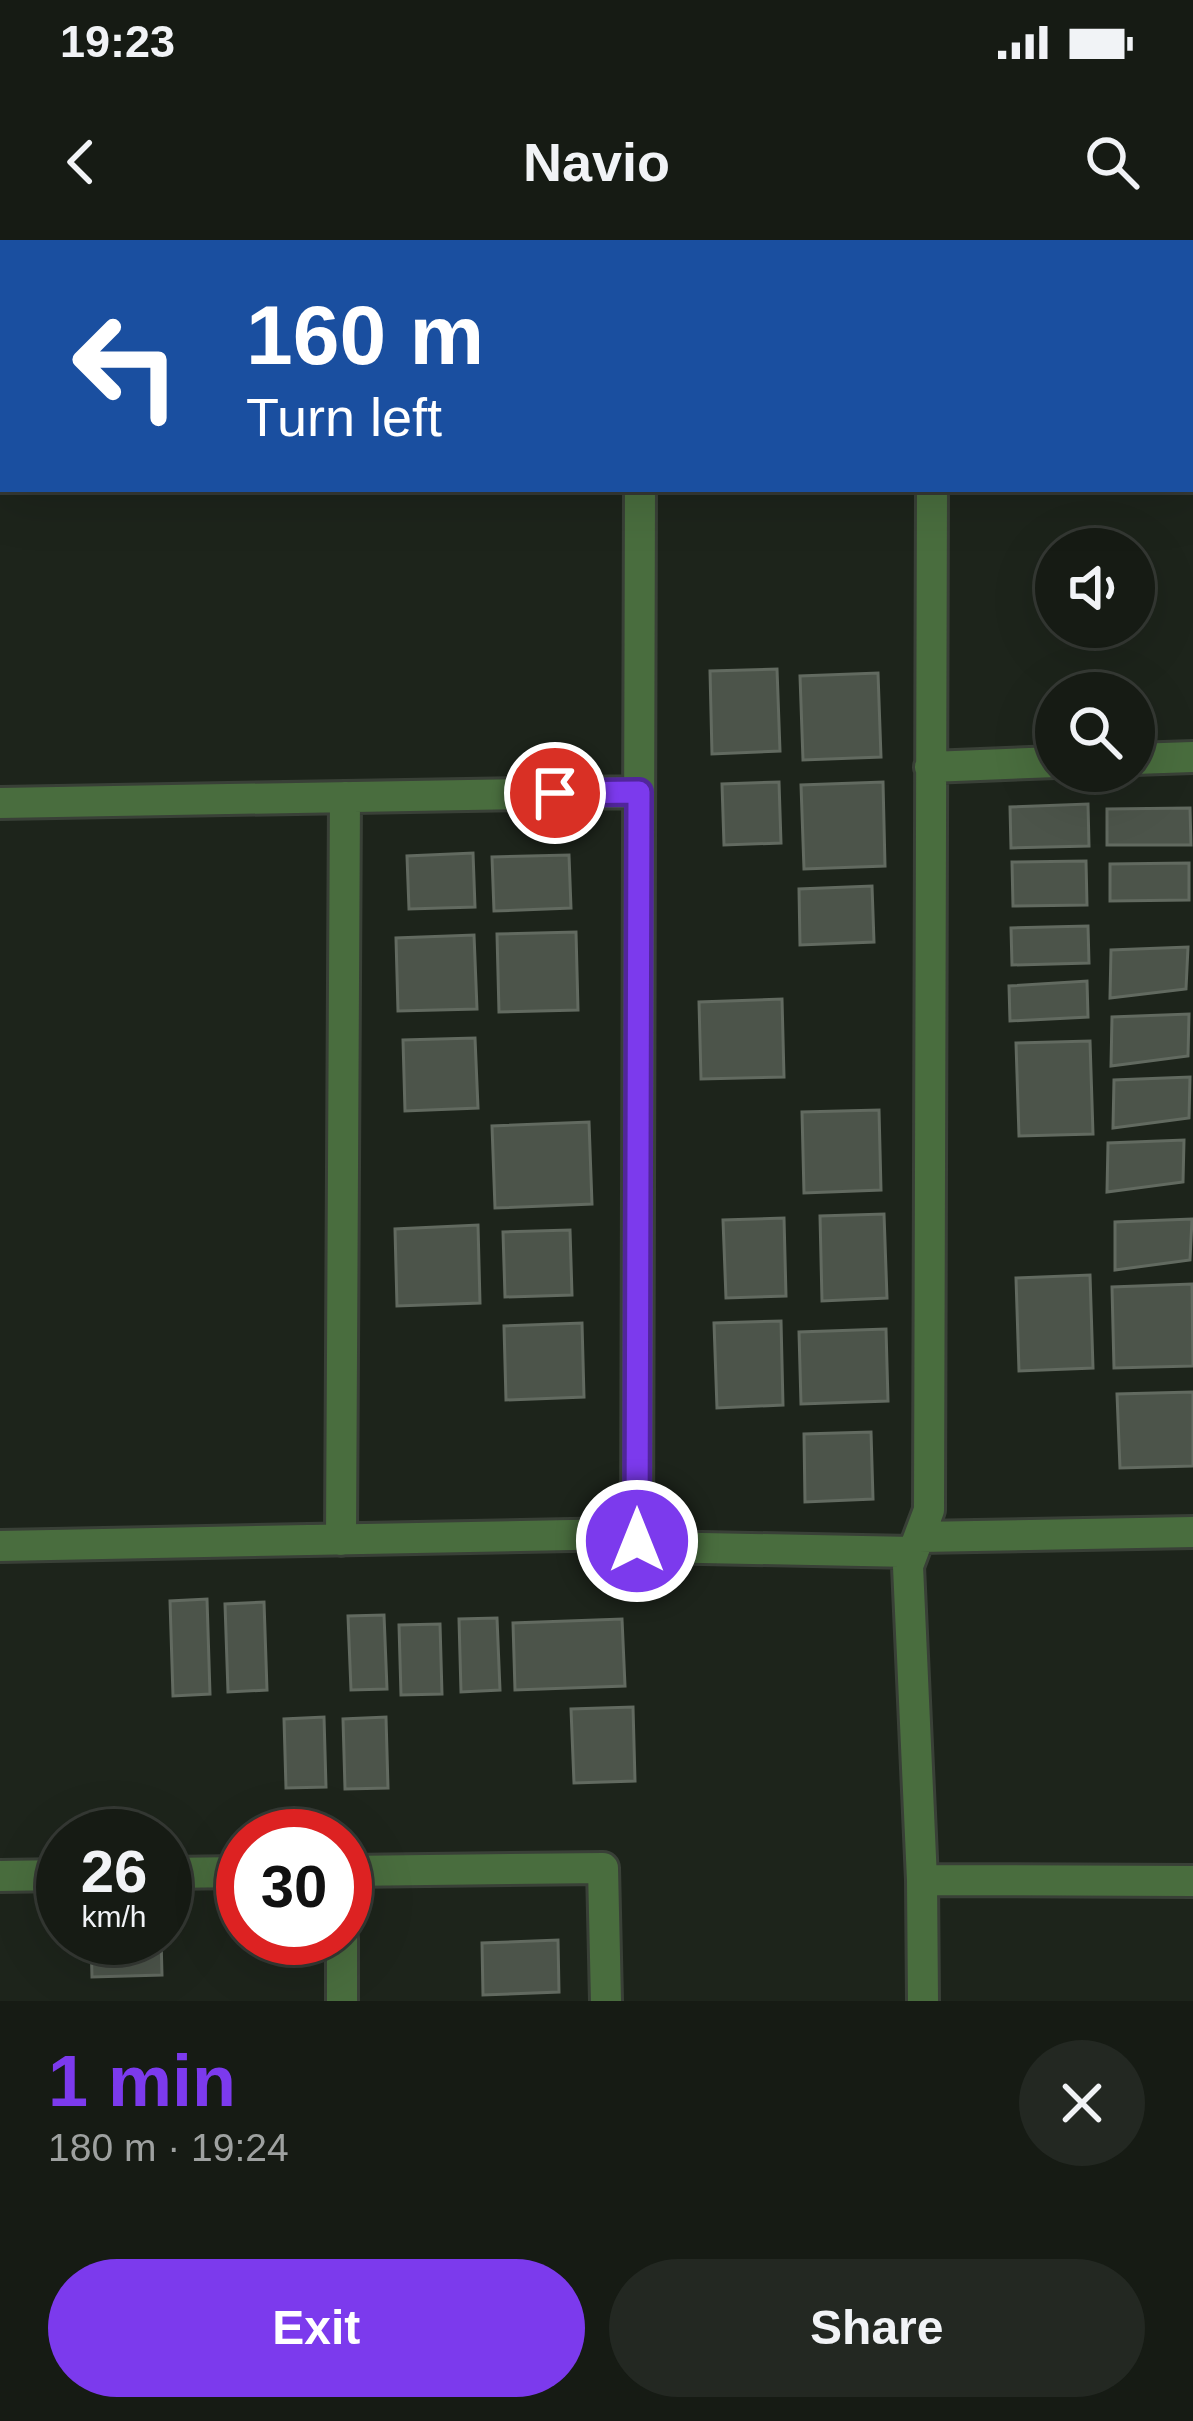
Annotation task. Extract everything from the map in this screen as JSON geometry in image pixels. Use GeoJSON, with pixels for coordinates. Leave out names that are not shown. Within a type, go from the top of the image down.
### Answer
{"type":"FeatureCollection","features":[{"type":"Feature","properties":{"kind":"street"},"geometry":{"type":"LineString","coordinates":[[637,1541],[640,492]]}},
{"type":"Feature","properties":{"kind":"street"},"geometry":{"type":"LineString","coordinates":[[923,2001],[908,1566],[928,1510],[932,492]]}},
{"type":"Feature","properties":{"kind":"street"},"geometry":{"type":"LineString","coordinates":[[1155,758],[1193,757]]}},
{"type":"Feature","properties":{"kind":"street"},"geometry":{"type":"LineString","coordinates":[[930,767],[1035,763]]}},
{"type":"Feature","properties":{"kind":"street"},"geometry":{"type":"LineString","coordinates":[[0,803],[639,792]]}},
{"type":"Feature","properties":{"kind":"street"},"geometry":{"type":"LineString","coordinates":[[341,1540],[345,797]]}},
{"type":"Feature","properties":{"kind":"street"},"geometry":{"type":"LineString","coordinates":[[0,1546],[621,1534],[653,1547],[915,1545],[1193,1532]]}},
{"type":"Feature","properties":{"kind":"street"},"geometry":{"type":"LineString","coordinates":[[372,1871],[603,1868],[606,2001]]}},
{"type":"Feature","properties":{"kind":"street"},"geometry":{"type":"LineString","coordinates":[[0,1876],[36,1875]]}},
{"type":"Feature","properties":{"kind":"street"},"geometry":{"type":"LineString","coordinates":[[922,1880],[1193,1881]]}},
{"type":"Feature","properties":{"kind":"street"},"geometry":{"type":"LineString","coordinates":[[342,1965],[342,2001]]}},
{"type":"Feature","properties":{"kind":"building"},"geometry":{"type":"Polygon","coordinates":[[[777,669],[780,751],[712,754],[710,671],[777,669]]]}},
{"type":"Feature","properties":{"kind":"building"},"geometry":{"type":"Polygon","coordinates":[[[878,673],[881,757],[803,760],[800,676],[878,673]]]}},
{"type":"Feature","properties":{"kind":"building"},"geometry":{"type":"Polygon","coordinates":[[[779,782],[781,843],[724,845],[722,784],[779,782]]]}},
{"type":"Feature","properties":{"kind":"building"},"geometry":{"type":"Polygon","coordinates":[[[883,782],[885,866],[804,869],[801,785],[883,782]]]}},
{"type":"Feature","properties":{"kind":"building"},"geometry":{"type":"Polygon","coordinates":[[[1088,804],[1089,846],[1011,848],[1010,807],[1088,804]]]}},
{"type":"Feature","properties":{"kind":"building"},"geometry":{"type":"Polygon","coordinates":[[[1190,808],[1191,845],[1107,845],[1107,809],[1190,808]]]}},
{"type":"Feature","properties":{"kind":"building"},"geometry":{"type":"Polygon","coordinates":[[[473,853],[475,907],[409,909],[407,856],[473,853]]]}},
{"type":"Feature","properties":{"kind":"building"},"geometry":{"type":"Polygon","coordinates":[[[569,855],[571,908],[494,911],[492,857],[569,855]]]}},
{"type":"Feature","properties":{"kind":"building"},"geometry":{"type":"Polygon","coordinates":[[[1086,861],[1087,905],[1013,906],[1012,862],[1086,861]]]}},
{"type":"Feature","properties":{"kind":"building"},"geometry":{"type":"Polygon","coordinates":[[[1189,863],[1189,900],[1110,901],[1110,864],[1189,863]]]}},
{"type":"Feature","properties":{"kind":"building"},"geometry":{"type":"Polygon","coordinates":[[[872,886],[874,942],[800,945],[799,889],[872,886]]]}},
{"type":"Feature","properties":{"kind":"building"},"geometry":{"type":"Polygon","coordinates":[[[1088,926],[1089,963],[1012,965],[1011,928],[1088,926]]]}},
{"type":"Feature","properties":{"kind":"building"},"geometry":{"type":"Polygon","coordinates":[[[576,932],[578,1010],[499,1012],[497,934],[576,932]]]}},
{"type":"Feature","properties":{"kind":"building"},"geometry":{"type":"Polygon","coordinates":[[[474,935],[477,1009],[398,1011],[396,938],[474,935]]]}},
{"type":"Feature","properties":{"kind":"building"},"geometry":{"type":"Polygon","coordinates":[[[1188,947],[1186,989],[1110,998],[1111,950],[1188,947]]]}},
{"type":"Feature","properties":{"kind":"building"},"geometry":{"type":"Polygon","coordinates":[[[1087,981],[1088,1017],[1010,1021],[1009,986],[1087,981]]]}},
{"type":"Feature","properties":{"kind":"building"},"geometry":{"type":"Polygon","coordinates":[[[782,999],[784,1077],[701,1079],[699,1002],[782,999]]]}},
{"type":"Feature","properties":{"kind":"building"},"geometry":{"type":"Polygon","coordinates":[[[1189,1014],[1188,1056],[1111,1066],[1112,1017],[1189,1014]]]}},
{"type":"Feature","properties":{"kind":"building"},"geometry":{"type":"Polygon","coordinates":[[[475,1038],[478,1108],[405,1111],[403,1040],[475,1038]]]}},
{"type":"Feature","properties":{"kind":"building"},"geometry":{"type":"Polygon","coordinates":[[[1090,1041],[1093,1134],[1019,1136],[1016,1043],[1090,1041]]]}},
{"type":"Feature","properties":{"kind":"building"},"geometry":{"type":"Polygon","coordinates":[[[1190,1077],[1189,1118],[1113,1128],[1114,1080],[1190,1077]]]}},
{"type":"Feature","properties":{"kind":"building"},"geometry":{"type":"Polygon","coordinates":[[[879,1110],[881,1190],[804,1193],[802,1112],[879,1110]]]}},
{"type":"Feature","properties":{"kind":"building"},"geometry":{"type":"Polygon","coordinates":[[[589,1122],[592,1204],[495,1208],[492,1126],[589,1122]]]}},
{"type":"Feature","properties":{"kind":"building"},"geometry":{"type":"Polygon","coordinates":[[[1184,1140],[1183,1182],[1107,1192],[1108,1143],[1184,1140]]]}},
{"type":"Feature","properties":{"kind":"building"},"geometry":{"type":"Polygon","coordinates":[[[884,1214],[887,1298],[822,1301],[820,1216],[884,1214]]]}},
{"type":"Feature","properties":{"kind":"building"},"geometry":{"type":"Polygon","coordinates":[[[784,1218],[786,1296],[726,1298],[723,1220],[784,1218]]]}},
{"type":"Feature","properties":{"kind":"building"},"geometry":{"type":"Polygon","coordinates":[[[1192,1219],[1190,1260],[1115,1270],[1115,1222],[1192,1219]]]}},
{"type":"Feature","properties":{"kind":"building"},"geometry":{"type":"Polygon","coordinates":[[[478,1225],[480,1303],[397,1306],[395,1229],[478,1225]]]}},
{"type":"Feature","properties":{"kind":"building"},"geometry":{"type":"Polygon","coordinates":[[[570,1230],[572,1295],[505,1297],[503,1232],[570,1230]]]}},
{"type":"Feature","properties":{"kind":"building"},"geometry":{"type":"Polygon","coordinates":[[[1090,1275],[1093,1368],[1019,1371],[1016,1278],[1090,1275]]]}},
{"type":"Feature","properties":{"kind":"building"},"geometry":{"type":"Polygon","coordinates":[[[1192,1284],[1193,1366],[1114,1368],[1112,1287],[1192,1284]]]}},
{"type":"Feature","properties":{"kind":"building"},"geometry":{"type":"Polygon","coordinates":[[[781,1321],[783,1405],[717,1408],[714,1323],[781,1321]]]}},
{"type":"Feature","properties":{"kind":"building"},"geometry":{"type":"Polygon","coordinates":[[[582,1323],[584,1397],[506,1400],[504,1326],[582,1323]]]}},
{"type":"Feature","properties":{"kind":"building"},"geometry":{"type":"Polygon","coordinates":[[[886,1329],[888,1401],[801,1404],[799,1332],[886,1329]]]}},
{"type":"Feature","properties":{"kind":"building"},"geometry":{"type":"Polygon","coordinates":[[[1193,1392],[1193,1466],[1120,1468],[1117,1394],[1193,1392]]]}},
{"type":"Feature","properties":{"kind":"building"},"geometry":{"type":"Polygon","coordinates":[[[871,1432],[873,1499],[805,1502],[804,1434],[871,1432]]]}},
{"type":"Feature","properties":{"kind":"building"},"geometry":{"type":"Polygon","coordinates":[[[207,1599],[210,1694],[173,1696],[170,1601],[207,1599]]]}},
{"type":"Feature","properties":{"kind":"building"},"geometry":{"type":"Polygon","coordinates":[[[264,1602],[267,1690],[228,1692],[225,1604],[264,1602]]]}},
{"type":"Feature","properties":{"kind":"building"},"geometry":{"type":"Polygon","coordinates":[[[384,1615],[387,1689],[351,1690],[348,1616],[384,1615]]]}},
{"type":"Feature","properties":{"kind":"building"},"geometry":{"type":"Polygon","coordinates":[[[497,1618],[500,1690],[461,1692],[459,1619],[497,1618]]]}},
{"type":"Feature","properties":{"kind":"building"},"geometry":{"type":"Polygon","coordinates":[[[622,1619],[625,1686],[515,1690],[513,1623],[622,1619]]]}},
{"type":"Feature","properties":{"kind":"building"},"geometry":{"type":"Polygon","coordinates":[[[440,1624],[442,1694],[401,1695],[399,1625],[440,1624]]]}},
{"type":"Feature","properties":{"kind":"building"},"geometry":{"type":"Polygon","coordinates":[[[633,1707],[635,1781],[574,1783],[571,1709],[633,1707]]]}},
{"type":"Feature","properties":{"kind":"building"},"geometry":{"type":"Polygon","coordinates":[[[324,1717],[326,1787],[286,1788],[284,1719],[324,1717]]]}},
{"type":"Feature","properties":{"kind":"building"},"geometry":{"type":"Polygon","coordinates":[[[386,1717],[388,1788],[345,1789],[343,1719],[386,1717]]]}},
{"type":"Feature","properties":{"kind":"building"},"geometry":{"type":"Polygon","coordinates":[[[558,1940],[559,1992],[483,1995],[482,1943],[558,1940]]]}},
{"type":"Feature","properties":{"kind":"building"},"geometry":{"type":"Polygon","coordinates":[[[92,1965],[162,1965],[162,1975],[92,1977],[92,1965]]]}},
{"type":"Feature","properties":{"kind":"route"},"geometry":{"type":"LineString","coordinates":[[555,793],[639,792],[637,1541]]}}]}
